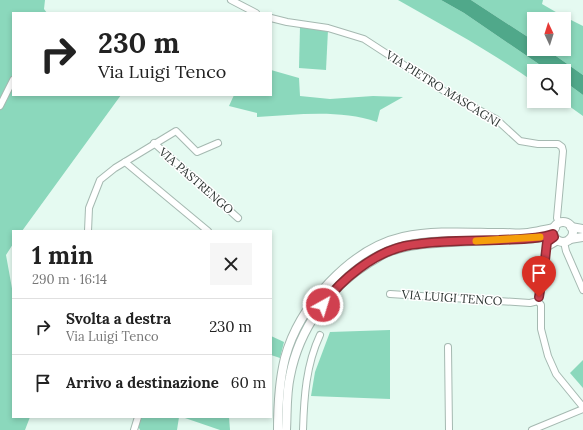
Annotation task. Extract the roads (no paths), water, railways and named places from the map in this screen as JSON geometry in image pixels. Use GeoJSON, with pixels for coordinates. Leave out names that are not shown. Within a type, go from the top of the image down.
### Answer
{"type":"FeatureCollection","features":[{"type":"Feature","properties":{"kind":"street"},"geometry":{"type":"LineString","coordinates":[[231,0],[254,12]]}},
{"type":"Feature","properties":{"kind":"street","name":"VIA PIETRO MASCAGNI"},"geometry":{"type":"LineString","coordinates":[[272,18],[328,28],[364,39],[447,93],[496,119],[520,141],[538,144],[558,144],[562,147],[563,151],[557,218],[559,235],[583,290]]}},
{"type":"Feature","properties":{"kind":"street"},"geometry":{"type":"LineString","coordinates":[[0,106],[12,82]]}},
{"type":"Feature","properties":{"kind":"street"},"geometry":{"type":"LineString","coordinates":[[88,230],[89,208],[100,180],[125,162],[176,131],[197,152],[218,143]]}},
{"type":"Feature","properties":{"kind":"street","name":"VIA PASTRENGO"},"geometry":{"type":"LineString","coordinates":[[154,143],[238,218]]}},
{"type":"Feature","properties":{"kind":"street"},"geometry":{"type":"LineString","coordinates":[[125,162],[207,230]]}},
{"type":"Feature","properties":{"kind":"street"},"geometry":{"type":"LineString","coordinates":[[532,430],[583,408],[556,374],[548,356],[541,329],[541,305],[538,301],[546,248],[559,235],[566,223],[571,227],[583,229]]}},
{"type":"Feature","properties":{"kind":"street"},"geometry":{"type":"LineString","coordinates":[[286,430],[290,376],[295,355],[303,336],[329,296],[341,283],[362,267],[386,252],[406,246],[559,235],[573,233],[571,227]]}},
{"type":"Feature","properties":{"kind":"street"},"geometry":{"type":"LineString","coordinates":[[278,430],[278,402],[281,376],[285,356],[294,332],[308,308],[322,291],[335,277],[356,260],[381,245],[403,237],[435,234],[528,233],[583,237]]}},
{"type":"Feature","properties":{"kind":"street","name":"VIA LUIGI TENCO"},"geometry":{"type":"LineString","coordinates":[[390,294],[530,304],[538,301]]}},
{"type":"Feature","properties":{"kind":"street"},"geometry":{"type":"LineString","coordinates":[[303,430],[307,373],[320,335]]}},
{"type":"Feature","properties":{"kind":"street"},"geometry":{"type":"LineString","coordinates":[[448,347],[449,430]]}},
{"type":"Feature","properties":{"kind":"street"},"geometry":{"type":"LineString","coordinates":[[134,430],[138,418]]}}]}
